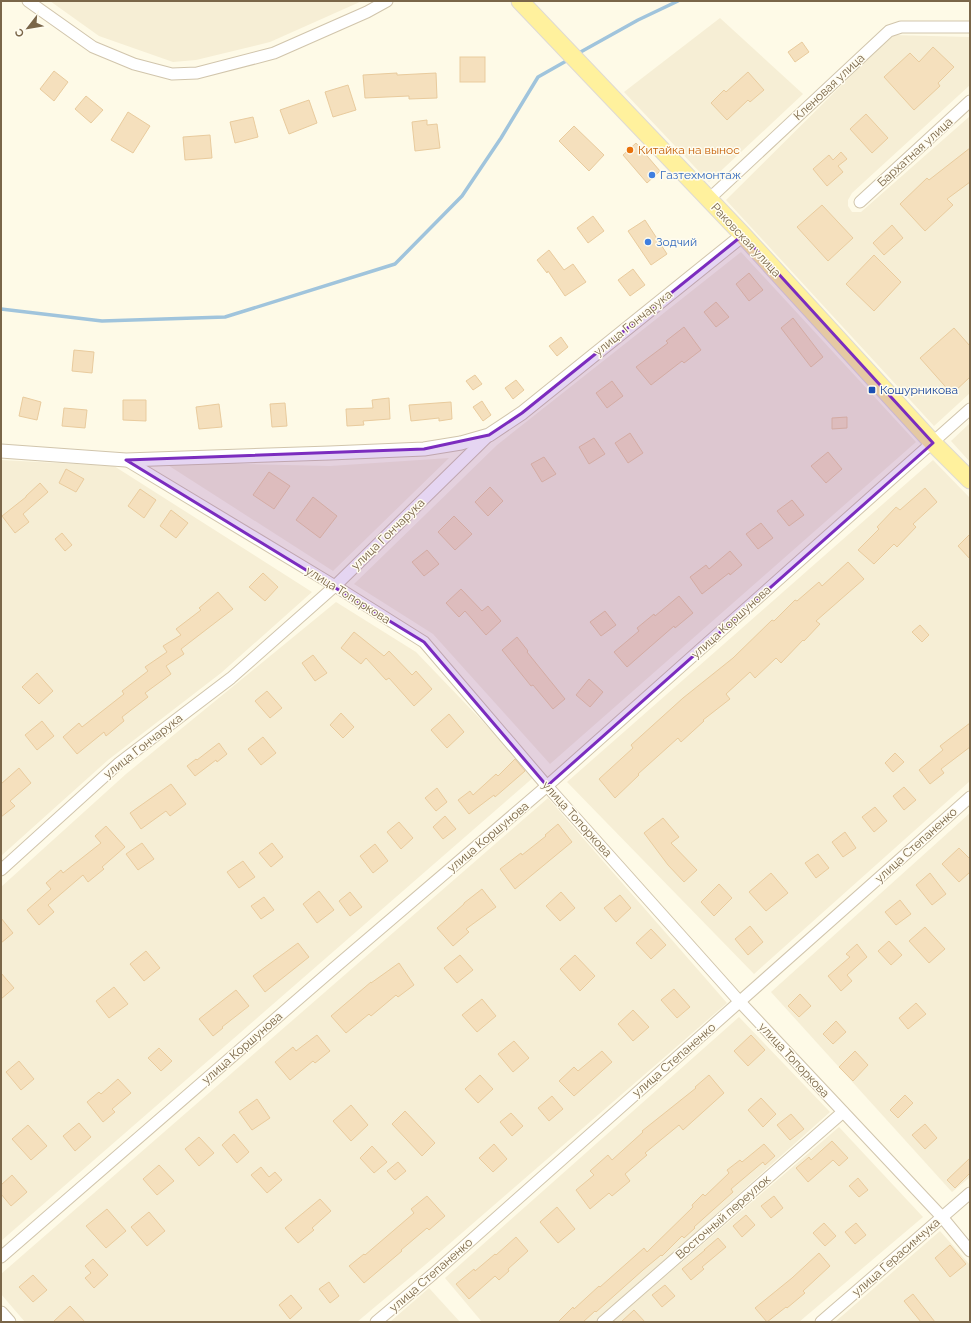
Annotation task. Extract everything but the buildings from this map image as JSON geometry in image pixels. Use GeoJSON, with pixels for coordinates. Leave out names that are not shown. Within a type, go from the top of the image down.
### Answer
{"type":"FeatureCollection","features":[{"type":"Feature","properties":{"kind":"main road","name":"Раковская улица"},"geometry":{"type":"LineString","coordinates":[[520,1],[743,235],[933,443],[970,480]]}},
{"type":"Feature","properties":{"kind":"street"},"geometry":{"type":"LineString","coordinates":[[28,1],[93,46],[134,64],[172,74],[197,73],[274,53],[367,12],[387,1]]}},
{"type":"Feature","properties":{"kind":"street","name":"Кленовая улица"},"geometry":{"type":"LineString","coordinates":[[708,199],[888,31],[901,28],[970,27]]}},
{"type":"Feature","properties":{"kind":"street","name":"Бархатная улица"},"geometry":{"type":"LineString","coordinates":[[860,202],[970,101]]}},
{"type":"Feature","properties":{"kind":"street","name":"улица Гончарука"},"geometry":{"type":"LineString","coordinates":[[1,870],[118,764],[231,678],[335,586],[489,435],[522,413],[743,235]]}},
{"type":"Feature","properties":{"kind":"street","name":"улица Коршунова"},"geometry":{"type":"LineString","coordinates":[[1,1257],[333,969],[547,786],[970,410]]}},
{"type":"Feature","properties":{"kind":"street","name":"улица Топоркова"},"geometry":{"type":"LineString","coordinates":[[1,451],[126,460],[322,454],[424,449],[461,443],[489,435]]}},
{"type":"Feature","properties":{"kind":"street","name":"улица Топоркова"},"geometry":{"type":"LineString","coordinates":[[126,460],[335,586],[424,642],[547,786],[740,1002],[942,1217],[970,1251]]}},
{"type":"Feature","properties":{"kind":"street","name":"улица Степаненко"},"geometry":{"type":"LineString","coordinates":[[376,1322],[434,1274],[970,797]]}},
{"type":"Feature","properties":{"kind":"street","name":"Восточный переулок"},"geometry":{"type":"LineString","coordinates":[[603,1322],[843,1112]]}},
{"type":"Feature","properties":{"kind":"street","name":"улица Герасимчука"},"geometry":{"type":"LineString","coordinates":[[821,1322],[970,1193]]}},
{"type":"Feature","properties":{"kind":"street"},"geometry":{"type":"LineString","coordinates":[[1,1313],[9,1322]]}},
{"type":"Feature","properties":{"kind":"highlighted area"},"geometry":{"type":"Polygon","coordinates":[[[743,235],[933,443],[547,786],[424,642],[126,460],[424,449],[489,435],[522,413],[743,235]]]}},
{"type":"Feature","properties":{"kind":"shaded area"},"geometry":{"type":"Polygon","coordinates":[[[50,1],[362,1],[270,42],[196,60],[173,62],[99,36],[50,1]]]}},
{"type":"Feature","properties":{"kind":"shaded area"},"geometry":{"type":"Polygon","coordinates":[[[720,18],[803,94],[709,182],[624,92],[720,18]]]}},
{"type":"Feature","properties":{"kind":"shaded area"},"geometry":{"type":"Polygon","coordinates":[[[892,35],[970,37],[970,85],[852,193],[848,200],[848,206],[852,212],[861,212],[970,116],[970,393],[934,426],[726,200],[892,35]]]}},
{"type":"Feature","properties":{"kind":"shaded area"},"geometry":{"type":"Polygon","coordinates":[[[741,252],[916,442],[550,764],[433,634],[354,584],[497,445],[741,252]]]}},
{"type":"Feature","properties":{"kind":"shaded area"},"geometry":{"type":"Polygon","coordinates":[[[970,423],[970,462],[951,441],[970,423]]]}},
{"type":"Feature","properties":{"kind":"shaded area"},"geometry":{"type":"Polygon","coordinates":[[[449,458],[333,571],[163,462],[330,466],[449,458]]]}},
{"type":"Feature","properties":{"kind":"shaded area"},"geometry":{"type":"Polygon","coordinates":[[[1,460],[114,466],[312,592],[221,673],[108,760],[1,856],[1,460]]]}},
{"type":"Feature","properties":{"kind":"shaded area"},"geometry":{"type":"Polygon","coordinates":[[[933,460],[970,498],[970,781],[754,974],[567,782],[933,460]]]}},
{"type":"Feature","properties":{"kind":"shaded area"},"geometry":{"type":"Polygon","coordinates":[[[336,602],[416,652],[535,776],[1,1241],[1,887],[126,774],[336,602]]]}},
{"type":"Feature","properties":{"kind":"shaded area"},"geometry":{"type":"Polygon","coordinates":[[[548,798],[727,1003],[425,1265],[357,1322],[25,1322],[1,1294],[1,1274],[548,798]]]}},
{"type":"Feature","properties":{"kind":"shaded area"},"geometry":{"type":"Polygon","coordinates":[[[970,813],[970,1177],[952,1192],[771,992],[970,813]]]}},
{"type":"Feature","properties":{"kind":"shaded area"},"geometry":{"type":"Polygon","coordinates":[[[739,1017],[830,1112],[596,1322],[482,1322],[445,1278],[739,1017]]]}},
{"type":"Feature","properties":{"kind":"shaded area"},"geometry":{"type":"Polygon","coordinates":[[[839,1127],[923,1217],[799,1322],[612,1322],[839,1127]]]}},
{"type":"Feature","properties":{"kind":"shaded area"},"geometry":{"type":"Polygon","coordinates":[[[940,1231],[970,1265],[970,1322],[835,1322],[940,1231]]]}},
{"type":"Feature","properties":{"kind":"shaded area"},"geometry":{"type":"Polygon","coordinates":[[[429,1288],[460,1322],[390,1322],[429,1288]]]}},
{"type":"Feature","properties":{"kind":"waterway"},"geometry":{"type":"LineString","coordinates":[[577,54],[638,20],[678,1]]}},
{"type":"Feature","properties":{"kind":"waterway"},"geometry":{"type":"LineString","coordinates":[[1,309],[102,321],[225,317],[395,264],[462,196],[501,138],[538,77],[568,60]]}},
{"type":"Feature","properties":{"kind":"place","name":"Китайка на вынос"},"geometry":{"type":"Point","coordinates":[630,150]}},
{"type":"Feature","properties":{"kind":"place","name":"Газтехмонтаж"},"geometry":{"type":"Point","coordinates":[652,175]}},
{"type":"Feature","properties":{"kind":"place","name":"Зодчий"},"geometry":{"type":"Point","coordinates":[648,242]}},
{"type":"Feature","properties":{"kind":"place","name":"Кошурникова"},"geometry":{"type":"Point","coordinates":[872,390]}}]}
